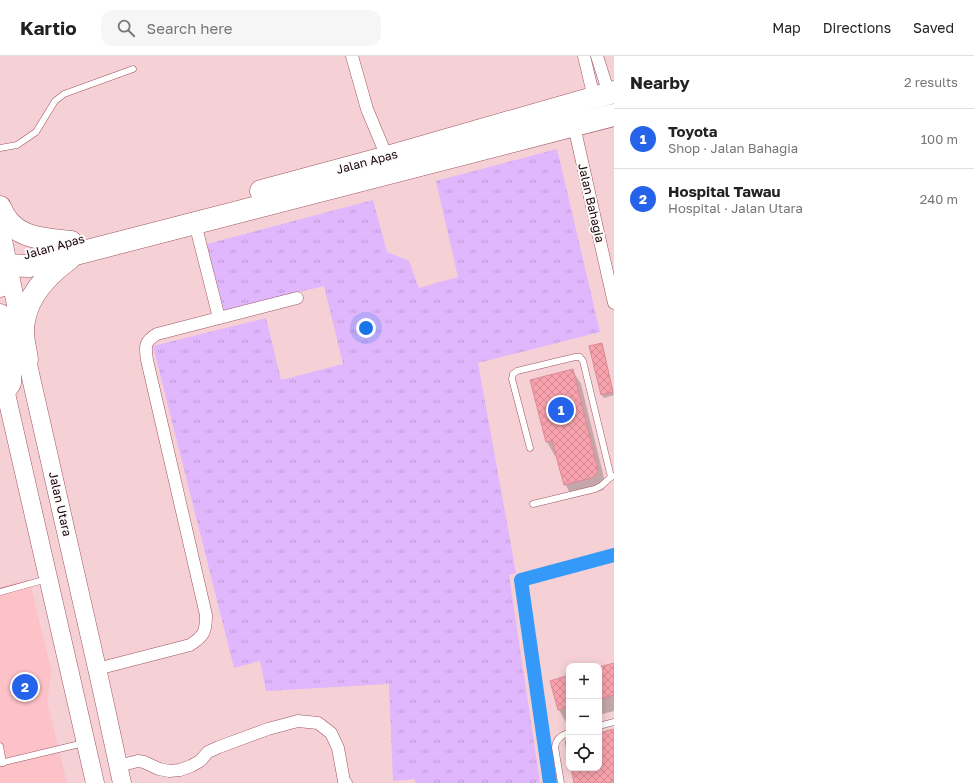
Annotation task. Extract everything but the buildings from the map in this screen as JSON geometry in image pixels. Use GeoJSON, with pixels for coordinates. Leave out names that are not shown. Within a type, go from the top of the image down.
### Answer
{"type":"FeatureCollection","features":[{"type":"Feature","properties":{"kind":"highway","name":"Jalan Apas"},"geometry":{"type":"LineString","coordinates":[[73,248],[606,94]]}},
{"type":"Feature","properties":{"kind":"highway","name":"Jalan Apas"},"geometry":{"type":"LineString","coordinates":[[4,265],[25,253],[73,248],[195,223],[614,115]]}},
{"type":"Feature","properties":{"kind":"highway"},"geometry":{"type":"LineString","coordinates":[[0,207],[9,223],[26,235],[46,239],[73,248],[56,268],[42,281],[32,295],[24,317],[23,334],[27,360]]}},
{"type":"Feature","properties":{"kind":"highway"},"geometry":{"type":"LineString","coordinates":[[0,286],[4,265]]}},
{"type":"Feature","properties":{"kind":"highway"},"geometry":{"type":"LineString","coordinates":[[0,315],[10,371],[10,383],[5,390]]}},
{"type":"Feature","properties":{"kind":"main road","name":"Jalan Utara"},"geometry":{"type":"LineString","coordinates":[[0,225],[4,265],[27,360],[120,774]]}},
{"type":"Feature","properties":{"kind":"main road"},"geometry":{"type":"LineString","coordinates":[[0,367],[95,783]]}},
{"type":"Feature","properties":{"kind":"main road"},"geometry":{"type":"LineString","coordinates":[[86,743],[99,738],[100,733],[93,704],[99,677]]}},
{"type":"Feature","properties":{"kind":"street"},"geometry":{"type":"LineString","coordinates":[[352,56],[367,109],[387,157]]}},
{"type":"Feature","properties":{"kind":"street"},"geometry":{"type":"LineString","coordinates":[[584,56],[606,94]]}},
{"type":"Feature","properties":{"kind":"street"},"geometry":{"type":"LineString","coordinates":[[597,56],[606,94]]}},
{"type":"Feature","properties":{"kind":"street","name":"Jalan Bahagia"},"geometry":{"type":"LineString","coordinates":[[574,126],[614,303]]}},
{"type":"Feature","properties":{"kind":"street"},"geometry":{"type":"LineString","coordinates":[[195,223],[219,318]]}},
{"type":"Feature","properties":{"kind":"street"},"geometry":{"type":"LineString","coordinates":[[99,677],[190,645],[199,639],[204,632],[206,615],[145,347],[149,338],[157,334],[297,298]]}},
{"type":"Feature","properties":{"kind":"street"},"geometry":{"type":"LineString","coordinates":[[120,774],[138,761],[144,762],[159,769],[169,771],[180,770],[200,761],[208,752],[218,747],[268,729],[298,721],[318,723],[330,733],[338,748],[344,781],[346,783]]}},
{"type":"Feature","properties":{"kind":"lane"},"geometry":{"type":"LineString","coordinates":[[0,148],[17,145],[36,132],[45,115],[55,101],[64,94],[133,69]]}},
{"type":"Feature","properties":{"kind":"lane"},"geometry":{"type":"LineString","coordinates":[[530,448],[512,379],[513,374],[517,371],[575,356],[580,357],[583,361],[612,477],[595,489],[533,504]]}},
{"type":"Feature","properties":{"kind":"lane"},"geometry":{"type":"LineString","coordinates":[[0,592],[48,579]]}},
{"type":"Feature","properties":{"kind":"lane"},"geometry":{"type":"LineString","coordinates":[[602,725],[614,722]]}},
{"type":"Feature","properties":{"kind":"lane"},"geometry":{"type":"LineString","coordinates":[[561,783],[555,743],[560,736],[566,734]]}},
{"type":"Feature","properties":{"kind":"lane"},"geometry":{"type":"LineString","coordinates":[[0,746],[2,763],[86,743]]}},
{"type":"Feature","properties":{"kind":"shaded area"},"geometry":{"type":"Polygon","coordinates":[[[29,579],[52,672],[47,701],[67,783],[0,783],[0,587],[29,579]]]}},
{"type":"Feature","properties":{"kind":"green space"},"geometry":{"type":"Polygon","coordinates":[[[557,149],[600,332],[478,363],[516,573],[509,575],[540,783],[416,783],[415,779],[393,781],[389,684],[266,691],[260,661],[234,668],[153,346],[266,318],[281,380],[343,364],[324,286],[224,310],[207,244],[373,200],[387,252],[409,261],[419,288],[458,277],[436,181],[557,149]]]}},
{"type":"Feature","properties":{"kind":"waterway"},"geometry":{"type":"LineString","coordinates":[[550,783],[521,580],[614,555]]}},
{"type":"Feature","properties":{"kind":"place","name":"Toyota"},"geometry":{"type":"Point","coordinates":[561,410]}},
{"type":"Feature","properties":{"kind":"place","name":"Hospital Tawau"},"geometry":{"type":"Point","coordinates":[25,687]}}]}
